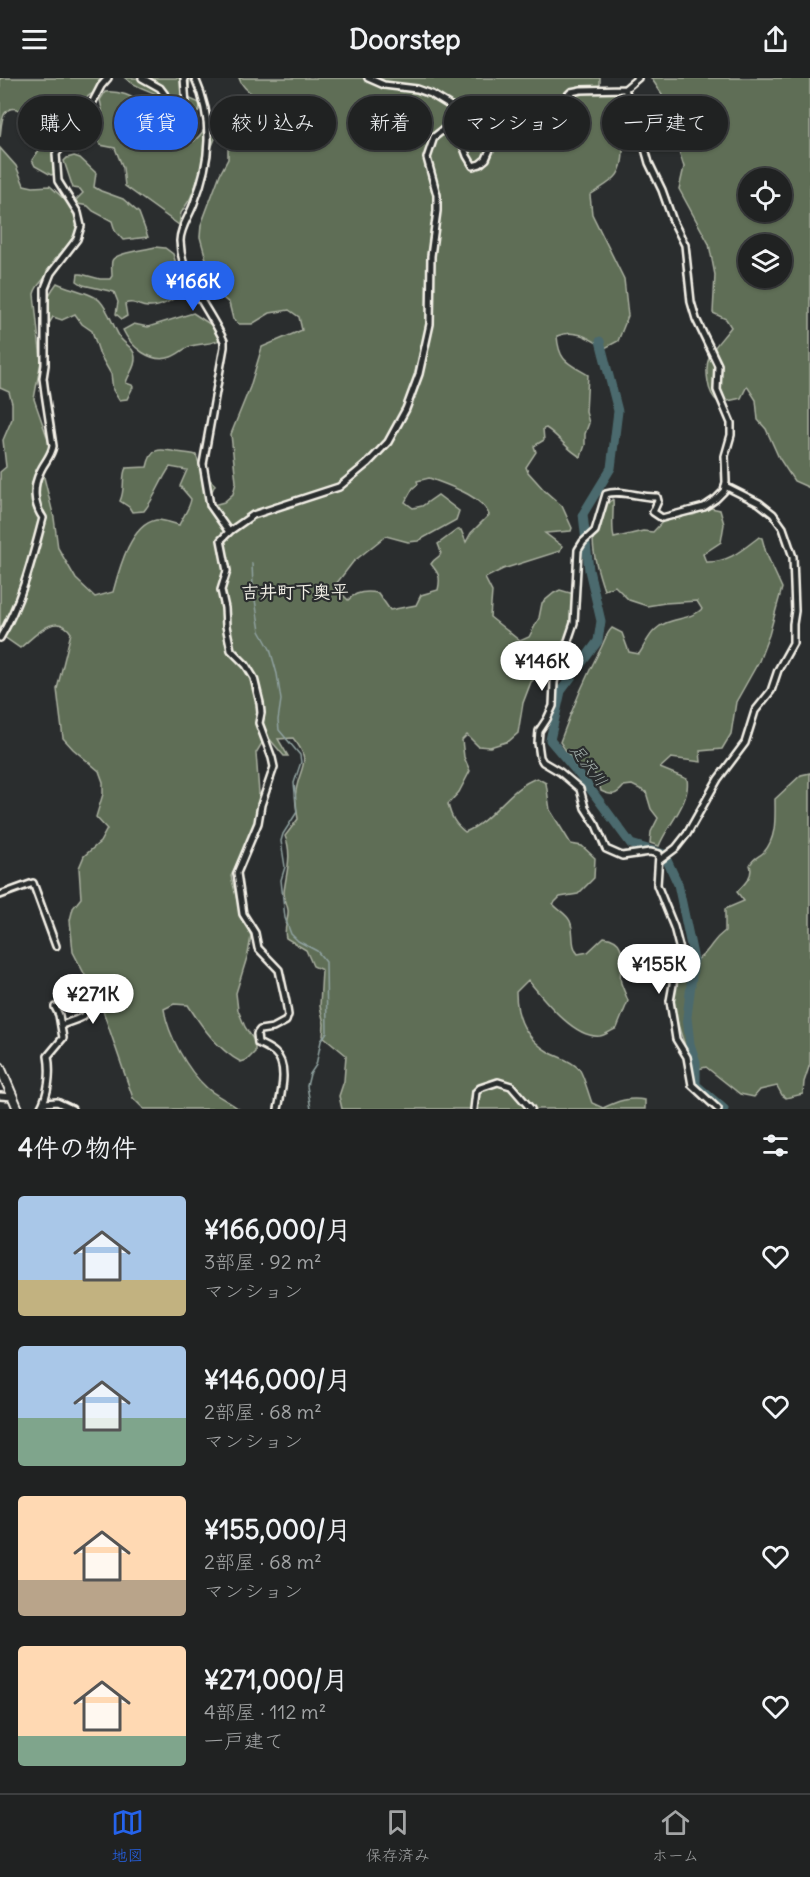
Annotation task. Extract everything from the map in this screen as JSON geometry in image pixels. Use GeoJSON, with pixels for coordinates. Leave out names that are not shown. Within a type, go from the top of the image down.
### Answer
{"type":"FeatureCollection","features":[{"type":"Feature","properties":{"kind":"main road"},"geometry":{"type":"LineString","coordinates":[[0,1067],[18,1109]]}},
{"type":"Feature","properties":{"kind":"street"},"geometry":{"type":"LineString","coordinates":[[0,638],[21,596],[43,518],[37,507],[34,492],[40,471],[51,454],[51,431],[43,378],[45,288],[51,273],[77,239],[81,226],[78,213],[58,181],[56,154],[85,117],[101,86],[108,78]]}},
{"type":"Feature","properties":{"kind":"street"},"geometry":{"type":"LineString","coordinates":[[142,78],[160,88],[175,108],[183,111],[186,105],[184,78]]}},
{"type":"Feature","properties":{"kind":"street"},"geometry":{"type":"LineString","coordinates":[[195,78],[206,111],[209,136],[200,188],[181,231],[180,244],[194,289],[224,341],[203,464],[210,505],[229,532]]}},
{"type":"Feature","properties":{"kind":"street"},"geometry":{"type":"LineString","coordinates":[[368,78],[384,85],[417,89],[444,101]]}},
{"type":"Feature","properties":{"kind":"street"},"geometry":{"type":"LineString","coordinates":[[567,96],[571,92],[581,90],[625,89],[638,78]]}},
{"type":"Feature","properties":{"kind":"street"},"geometry":{"type":"LineString","coordinates":[[625,89],[649,163],[685,245],[691,302],[696,319],[718,365],[717,390],[731,423],[731,435],[725,456],[725,486],[724,491],[704,507],[662,518],[653,512],[658,501],[657,497],[617,492],[606,494],[595,531],[578,550],[574,623],[554,682],[553,706],[548,719],[539,731],[538,743],[543,762],[560,772],[580,789],[585,808],[596,825],[606,849],[622,856],[658,853],[660,860],[657,885],[674,927],[681,954],[677,962],[670,1001],[676,1039],[687,1057],[692,1085],[717,1109]]}},
{"type":"Feature","properties":{"kind":"street"},"geometry":{"type":"LineString","coordinates":[[278,1109],[283,1075],[281,1064],[277,1053],[258,1043],[256,1034],[260,1030],[273,1028],[286,1021],[288,1015],[286,1002],[279,970],[258,948],[255,933],[243,914],[237,873],[258,823],[261,805],[274,767],[273,758],[259,723],[260,703],[254,678],[246,665],[231,650],[221,590],[227,572],[221,540],[253,515],[339,487],[369,463],[388,442],[406,409],[419,374],[430,324],[431,256],[437,195],[427,158],[434,136],[444,130]]}},
{"type":"Feature","properties":{"kind":"street"},"geometry":{"type":"LineString","coordinates":[[466,150],[473,166],[486,159],[490,150]]}},
{"type":"Feature","properties":{"kind":"street"},"geometry":{"type":"LineString","coordinates":[[660,860],[676,849],[687,834],[718,779],[745,743],[755,711],[771,691],[777,670],[793,643],[795,611],[793,557],[783,528],[773,514],[759,503],[725,486]]}},
{"type":"Feature","properties":{"kind":"street"},"geometry":{"type":"LineString","coordinates":[[0,895],[33,883],[57,946]]}},
{"type":"Feature","properties":{"kind":"street"},"geometry":{"type":"LineString","coordinates":[[61,1025],[86,1016],[96,992]]}},
{"type":"Feature","properties":{"kind":"street"},"geometry":{"type":"LineString","coordinates":[[40,1109],[44,1103],[51,1069],[48,1056],[62,1040],[61,1025],[55,1007]]}},
{"type":"Feature","properties":{"kind":"street"},"geometry":{"type":"LineString","coordinates":[[474,1109],[476,1092],[480,1088],[498,1082],[511,1086],[531,1109]]}},
{"type":"Feature","properties":{"kind":"street"},"geometry":{"type":"LineString","coordinates":[[0,1096],[13,1097]]}},
{"type":"Feature","properties":{"kind":"street"},"geometry":{"type":"LineString","coordinates":[[44,1103],[57,1102],[72,1109]]}},
{"type":"Feature","properties":{"kind":"green space"},"geometry":{"type":"Polygon","coordinates":[[[0,78],[100,78],[94,93],[89,96],[18,96],[18,110],[12,109],[5,113],[0,137],[0,78]]]}},
{"type":"Feature","properties":{"kind":"green space"},"geometry":{"type":"Polygon","coordinates":[[[125,78],[190,78],[188,96],[159,96],[125,78]]]}},
{"type":"Feature","properties":{"kind":"green space"},"geometry":{"type":"Polygon","coordinates":[[[239,78],[600,78],[600,90],[628,92],[634,96],[602,96],[602,150],[623,150],[622,160],[615,178],[590,195],[592,214],[624,279],[628,316],[618,341],[605,348],[576,334],[557,336],[562,357],[588,375],[586,412],[589,423],[585,434],[585,445],[581,457],[546,428],[543,429],[544,440],[534,446],[536,452],[526,467],[545,491],[562,506],[572,528],[571,531],[545,533],[562,546],[560,551],[503,569],[485,578],[492,592],[490,617],[520,641],[529,637],[539,618],[542,603],[560,590],[574,594],[578,605],[569,650],[531,682],[523,703],[518,733],[509,741],[490,747],[478,746],[467,735],[462,740],[464,757],[470,771],[459,792],[448,804],[454,820],[465,832],[484,820],[518,789],[537,778],[546,783],[550,810],[571,844],[582,846],[595,858],[594,878],[578,894],[560,897],[553,904],[570,921],[574,947],[578,954],[588,952],[604,937],[613,939],[621,948],[620,976],[628,1001],[617,1028],[600,1036],[580,1031],[560,1016],[528,980],[516,992],[516,1001],[520,1018],[533,1040],[547,1051],[579,1069],[592,1103],[603,1108],[623,1100],[639,1099],[645,1100],[645,1109],[342,1109],[339,1096],[344,1081],[346,1055],[323,1036],[324,1024],[320,1006],[322,970],[313,966],[306,950],[286,938],[285,934],[288,910],[284,892],[289,857],[285,836],[298,819],[295,794],[304,764],[302,753],[293,738],[278,739],[288,756],[284,756],[268,737],[256,753],[259,793],[257,820],[231,876],[237,900],[251,936],[236,993],[238,1010],[255,1042],[255,1052],[247,1060],[241,1062],[218,1044],[188,1005],[174,1004],[164,1009],[174,1041],[192,1072],[211,1091],[239,1109],[144,1109],[133,1098],[102,1008],[73,952],[70,920],[73,908],[81,898],[79,868],[84,856],[100,842],[107,829],[96,817],[103,794],[103,782],[99,771],[63,738],[57,689],[71,633],[59,624],[52,625],[38,632],[20,648],[0,634],[0,472],[6,467],[3,440],[12,419],[12,403],[9,392],[0,388],[0,148],[16,166],[24,185],[50,186],[63,198],[76,217],[77,224],[71,240],[55,260],[34,294],[41,361],[34,399],[52,451],[42,469],[54,518],[58,548],[76,579],[95,597],[113,592],[127,550],[139,530],[156,520],[179,525],[191,499],[180,486],[187,470],[170,467],[144,511],[132,512],[120,501],[126,468],[147,467],[153,453],[160,450],[196,455],[202,472],[215,485],[206,507],[224,502],[233,494],[236,482],[231,434],[250,387],[262,347],[302,330],[299,317],[289,310],[270,313],[252,324],[239,324],[233,319],[229,303],[207,283],[209,270],[200,237],[201,225],[228,159],[228,150],[336,150],[336,96],[254,96],[246,89],[239,78]],[[429,478],[417,481],[418,484],[405,502],[413,508],[422,506],[438,495],[459,511],[456,520],[418,541],[408,542],[386,536],[353,562],[335,587],[348,600],[362,592],[378,593],[390,610],[416,605],[421,595],[438,590],[439,576],[431,564],[440,555],[438,544],[457,530],[461,530],[466,542],[471,533],[489,515],[480,502],[429,478]]]}},
{"type":"Feature","properties":{"kind":"green space"},"geometry":{"type":"Polygon","coordinates":[[[651,78],[810,78],[810,488],[794,481],[779,458],[766,429],[758,420],[756,400],[747,386],[741,398],[719,403],[710,391],[707,372],[709,358],[715,346],[731,327],[726,319],[713,313],[715,275],[709,244],[679,189],[684,167],[678,150],[728,150],[728,96],[662,96],[651,78]]]}},
{"type":"Feature","properties":{"kind":"green space"},"geometry":{"type":"Polygon","coordinates":[[[105,92],[130,96],[114,96],[114,148],[102,145],[102,97],[105,92]]]}},
{"type":"Feature","properties":{"kind":"green space"},"geometry":{"type":"Polygon","coordinates":[[[210,118],[210,150],[190,199],[181,213],[179,225],[125,186],[123,168],[116,150],[198,150],[198,137],[210,118]]]}},
{"type":"Feature","properties":{"kind":"green space"},"geometry":{"type":"Polygon","coordinates":[[[39,150],[52,150],[54,174],[51,175],[35,166],[32,160],[39,150]]]}},
{"type":"Feature","properties":{"kind":"green space"},"geometry":{"type":"Polygon","coordinates":[[[74,156],[80,158],[96,173],[94,187],[123,199],[139,213],[148,237],[123,240],[115,231],[112,221],[88,206],[78,204],[76,200],[83,193],[80,189],[73,188],[64,161],[74,156]]]}},
{"type":"Feature","properties":{"kind":"green space"},"geometry":{"type":"Polygon","coordinates":[[[155,247],[165,248],[173,254],[183,285],[181,294],[166,303],[152,307],[125,304],[127,316],[122,319],[116,314],[118,302],[114,292],[83,285],[77,281],[78,274],[110,279],[114,258],[155,247]]]}},
{"type":"Feature","properties":{"kind":"green space"},"geometry":{"type":"Polygon","coordinates":[[[57,283],[97,298],[121,339],[133,351],[134,364],[126,383],[133,387],[127,399],[119,400],[113,390],[111,374],[100,355],[92,331],[82,324],[75,314],[62,320],[53,317],[47,327],[42,327],[45,304],[57,283]]]}},
{"type":"Feature","properties":{"kind":"green space"},"geometry":{"type":"Polygon","coordinates":[[[193,313],[222,332],[223,338],[211,343],[188,347],[164,359],[149,356],[136,348],[123,330],[134,324],[148,327],[193,313]]]}},
{"type":"Feature","properties":{"kind":"green space"},"geometry":{"type":"Polygon","coordinates":[[[613,499],[614,538],[643,531],[653,532],[667,517],[693,515],[711,508],[720,510],[724,524],[721,542],[703,554],[706,562],[728,558],[759,537],[762,538],[766,553],[782,588],[769,635],[759,661],[736,702],[731,734],[722,749],[700,751],[701,762],[671,758],[660,768],[687,779],[687,788],[682,805],[659,846],[650,843],[651,832],[658,818],[651,809],[646,792],[632,785],[624,786],[614,794],[601,791],[598,779],[588,765],[582,769],[574,763],[560,742],[584,682],[612,628],[622,633],[629,652],[639,654],[650,635],[660,626],[691,616],[702,609],[697,601],[647,606],[629,600],[615,586],[604,590],[594,554],[594,529],[603,508],[613,499]]]}},
{"type":"Feature","properties":{"kind":"green space"},"geometry":{"type":"Polygon","coordinates":[[[810,773],[810,1064],[803,1094],[786,1098],[777,1086],[760,1090],[754,1097],[740,1094],[706,1067],[694,1070],[677,1022],[674,997],[676,985],[681,974],[725,931],[725,909],[744,901],[737,892],[751,873],[750,865],[764,852],[771,840],[775,799],[801,775],[810,773]]]}},
{"type":"Feature","properties":{"kind":"waterway","name":"足沢川"},"geometry":{"type":"LineString","coordinates":[[600,341],[618,411],[611,468],[583,514],[589,570],[601,621],[598,641],[561,691],[550,740],[583,779],[631,844],[664,854],[678,884],[694,960],[687,1017],[690,1044],[696,1062],[696,1085],[724,1109]]}},
{"type":"Feature","properties":{"kind":"waterway"},"geometry":{"type":"LineString","coordinates":[[252,563],[253,587],[260,631],[270,649],[277,674],[281,700],[279,730],[300,755],[301,762],[294,783],[297,812],[281,841],[285,867],[281,880],[285,918],[291,934],[298,941],[317,951],[326,962],[327,1032],[321,1041],[316,1065],[310,1074],[307,1086],[311,1109]]}},
{"type":"Feature","properties":{"kind":"district","name":"吉井町下奥平"},"geometry":{"type":"Point","coordinates":[295,592]}}]}
